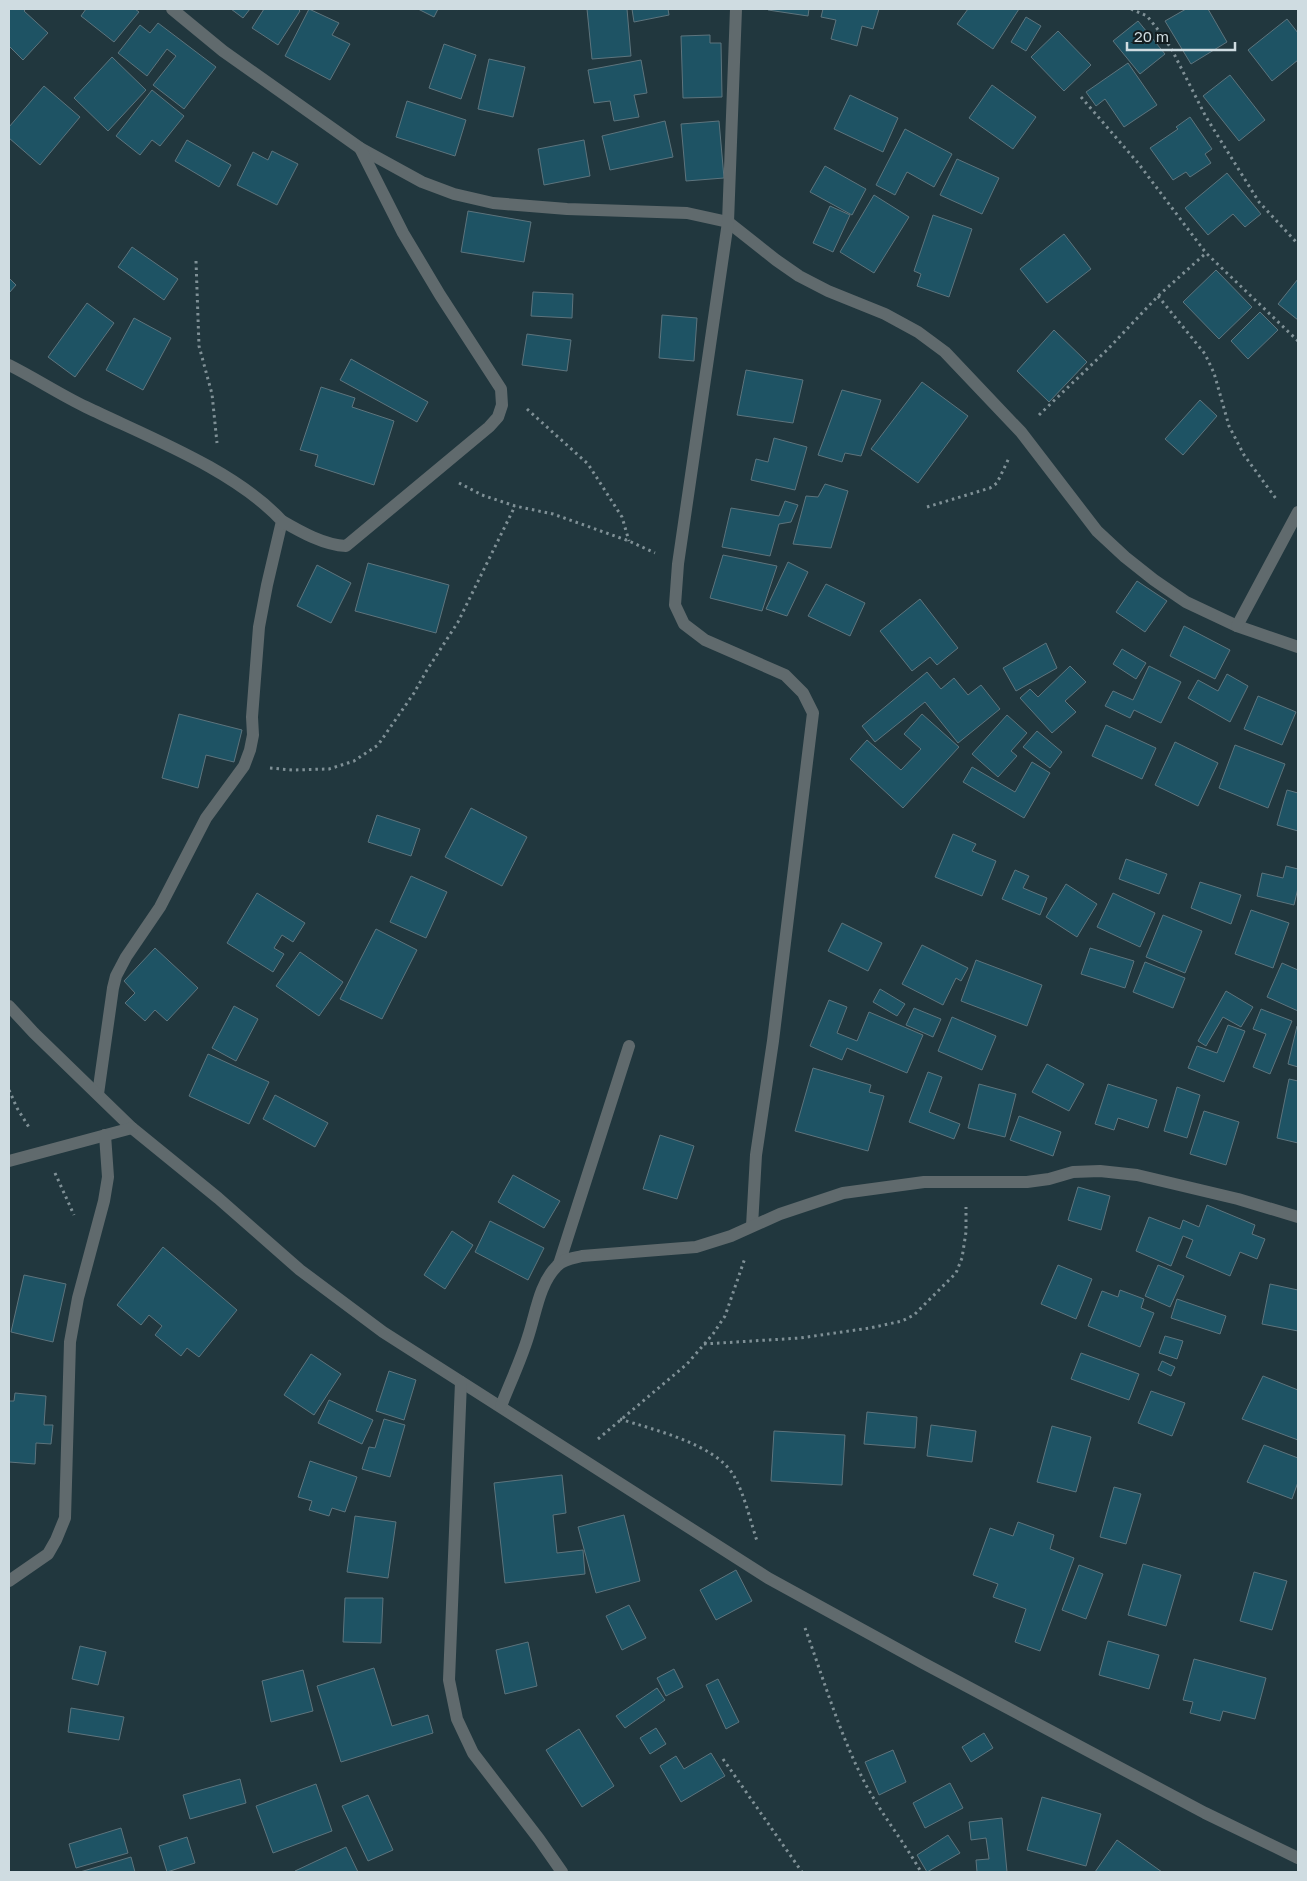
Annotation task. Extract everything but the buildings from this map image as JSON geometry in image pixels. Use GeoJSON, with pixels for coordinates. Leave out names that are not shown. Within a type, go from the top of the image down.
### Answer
{"type":"FeatureCollection","features":[{"type":"Feature","properties":{"kind":"street"},"geometry":{"type":"LineString","coordinates":[[172,9],[223,51],[360,148],[422,182],[454,194],[493,203],[567,209],[687,213],[728,222],[799,276],[828,291],[885,314],[945,352],[1021,432],[1097,531],[1125,557],[1186,602],[1237,626],[1298,647]]}},
{"type":"Feature","properties":{"kind":"street"},"geometry":{"type":"LineString","coordinates":[[736,9],[728,222],[678,564],[675,605],[684,624],[705,640],[786,675],[802,693],[813,713],[773,1041],[756,1155],[752,1226]]}},
{"type":"Feature","properties":{"kind":"street"},"geometry":{"type":"LineString","coordinates":[[9,364],[63,396],[184,454],[223,475],[268,505],[282,521],[298,530],[333,545],[346,546],[468,446],[498,417],[502,404],[501,389],[440,295],[403,233],[360,148]]}},
{"type":"Feature","properties":{"kind":"street"},"geometry":{"type":"LineString","coordinates":[[1237,626],[1295,517]]}},
{"type":"Feature","properties":{"kind":"street"},"geometry":{"type":"LineString","coordinates":[[98,1094],[112,988],[116,976],[126,957],[160,907],[206,818],[244,766],[250,750],[253,735],[252,716],[259,627],[282,521]]}},
{"type":"Feature","properties":{"kind":"street"},"geometry":{"type":"LineString","coordinates":[[9,1006],[34,1033],[132,1128],[218,1198],[300,1270],[383,1332],[768,1578],[1205,1813],[1298,1858]]}},
{"type":"Feature","properties":{"kind":"street"},"geometry":{"type":"LineString","coordinates":[[501,1406],[528,1339],[548,1277],[559,1264],[629,1046]]}},
{"type":"Feature","properties":{"kind":"street"},"geometry":{"type":"LineString","coordinates":[[9,1161],[132,1128]]}},
{"type":"Feature","properties":{"kind":"street"},"geometry":{"type":"LineString","coordinates":[[9,1581],[48,1554],[65,1518],[70,1342],[78,1298],[100,1216],[108,1177],[105,1135]]}},
{"type":"Feature","properties":{"kind":"street"},"geometry":{"type":"LineString","coordinates":[[559,1264],[582,1256],[696,1247],[731,1236],[780,1214],[843,1193],[924,1182],[1027,1182],[1049,1179],[1074,1172],[1100,1171],[1128,1174],[1238,1199],[1298,1217]]}},
{"type":"Feature","properties":{"kind":"street"},"geometry":{"type":"LineString","coordinates":[[461,1382],[448,1680],[457,1719],[473,1754],[539,1839],[562,1872]]}},
{"type":"Feature","properties":{"kind":"path"},"geometry":{"type":"LineString","coordinates":[[1131,9],[1146,16],[1159,30],[1171,48],[1206,117],[1259,202],[1298,244]]}},
{"type":"Feature","properties":{"kind":"path"},"geometry":{"type":"LineString","coordinates":[[1081,97],[1138,163],[1206,252],[1298,342]]}},
{"type":"Feature","properties":{"kind":"path"},"geometry":{"type":"LineString","coordinates":[[927,507],[990,488],[996,483],[1021,432],[1109,348],[1158,296],[1206,252]]}},
{"type":"Feature","properties":{"kind":"path"},"geometry":{"type":"LineString","coordinates":[[196,261],[199,346],[212,394],[223,475]]}},
{"type":"Feature","properties":{"kind":"path"},"geometry":{"type":"LineString","coordinates":[[1158,296],[1205,354],[1214,373],[1229,426],[1244,455],[1295,517]]}},
{"type":"Feature","properties":{"kind":"path"},"geometry":{"type":"LineString","coordinates":[[501,389],[540,419],[556,437],[588,464],[622,517],[629,541]]}},
{"type":"Feature","properties":{"kind":"path"},"geometry":{"type":"LineString","coordinates":[[437,472],[482,495],[515,506],[553,514],[629,541],[678,564]]}},
{"type":"Feature","properties":{"kind":"path"},"geometry":{"type":"LineString","coordinates":[[244,766],[292,770],[330,769],[354,761],[378,745],[414,693],[458,622],[515,506]]}},
{"type":"Feature","properties":{"kind":"path"},"geometry":{"type":"LineString","coordinates":[[9,1090],[16,1108],[44,1152],[91,1249]]}},
{"type":"Feature","properties":{"kind":"path"},"geometry":{"type":"LineString","coordinates":[[704,1344],[800,1338],[870,1328],[902,1321],[914,1315],[956,1273],[962,1258],[966,1232],[966,1208],[956,1181]]}},
{"type":"Feature","properties":{"kind":"path"},"geometry":{"type":"LineString","coordinates":[[579,1456],[620,1419],[687,1364],[726,1316],[745,1259],[752,1226]]}},
{"type":"Feature","properties":{"kind":"path"},"geometry":{"type":"LineString","coordinates":[[620,1419],[664,1433],[708,1451],[726,1464],[742,1496],[768,1578]]}},
{"type":"Feature","properties":{"kind":"path"},"geometry":{"type":"LineString","coordinates":[[804,1625],[855,1763],[880,1809],[906,1846],[921,1872]]}},
{"type":"Feature","properties":{"kind":"path"},"geometry":{"type":"LineString","coordinates":[[723,1759],[802,1872]]}}]}
